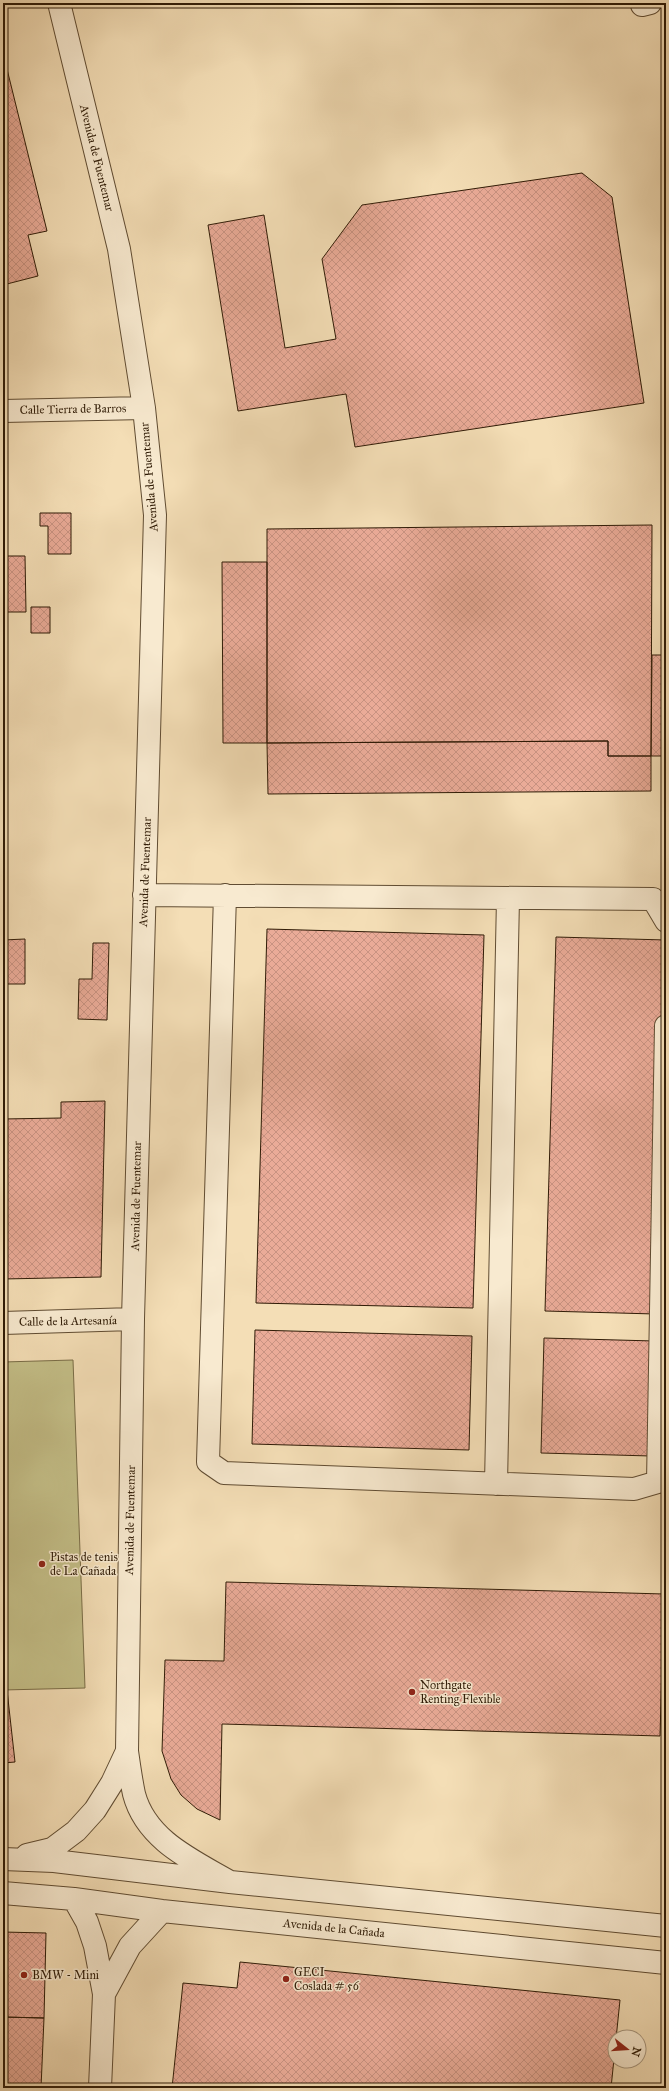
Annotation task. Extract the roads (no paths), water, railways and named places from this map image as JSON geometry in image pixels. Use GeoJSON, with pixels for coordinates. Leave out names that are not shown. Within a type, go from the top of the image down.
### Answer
{"type":"FeatureCollection","features":[{"type":"Feature","properties":{"kind":"street","name":"Avenida de Fuentemar"},"geometry":{"type":"LineString","coordinates":[[59,3],[119,249],[144,408],[155,516],[133,1319],[127,1751],[134,1795],[149,1826],[166,1843],[230,1882]]}},
{"type":"Feature","properties":{"kind":"street"},"geometry":{"type":"LineString","coordinates":[[642,3],[642,5],[650,3]]}},
{"type":"Feature","properties":{"kind":"street","name":"Calle Tierra de Barros"},"geometry":{"type":"LineString","coordinates":[[3,411],[144,408]]}},
{"type":"Feature","properties":{"kind":"street"},"geometry":{"type":"LineString","coordinates":[[144,895],[653,899],[666,921]]}},
{"type":"Feature","properties":{"kind":"street"},"geometry":{"type":"LineString","coordinates":[[225,896],[208,1462],[224,1473],[634,1489],[658,1482],[666,1026]]}},
{"type":"Feature","properties":{"kind":"street"},"geometry":{"type":"LineString","coordinates":[[496,1484],[508,898]]}},
{"type":"Feature","properties":{"kind":"street","name":"Calle de la Artesanía"},"geometry":{"type":"LineString","coordinates":[[3,1323],[133,1319]]}},
{"type":"Feature","properties":{"kind":"street","name":"Avenida de Fuentemar"},"geometry":{"type":"LineString","coordinates":[[6,1859],[52,1849],[76,1831],[95,1810],[109,1788],[127,1751]]}},
{"type":"Feature","properties":{"kind":"street"},"geometry":{"type":"LineString","coordinates":[[6,1859],[54,1861],[230,1882],[666,1926]]}},
{"type":"Feature","properties":{"kind":"street","name":"Avenida de la Cañada"},"geometry":{"type":"LineString","coordinates":[[3,1893],[74,1898],[162,1911],[666,1963]]}},
{"type":"Feature","properties":{"kind":"street"},"geometry":{"type":"LineString","coordinates":[[74,1898],[88,1922],[95,1946],[104,1994],[100,2088]]}},
{"type":"Feature","properties":{"kind":"street"},"geometry":{"type":"LineString","coordinates":[[104,1994],[130,1946],[162,1911]]}},
{"type":"Feature","properties":{"kind":"place","name":"Pistas de tenis de La Cañada"},"geometry":{"type":"Point","coordinates":[42,1564]}},
{"type":"Feature","properties":{"kind":"place","name":"Northgate Renting Flexible"},"geometry":{"type":"Point","coordinates":[412,1692]}},
{"type":"Feature","properties":{"kind":"place","name":"BMW - Mini"},"geometry":{"type":"Point","coordinates":[24,1975]}},
{"type":"Feature","properties":{"kind":"place","name":"GECI Coslada # 56"},"geometry":{"type":"Point","coordinates":[286,1979]}}]}
